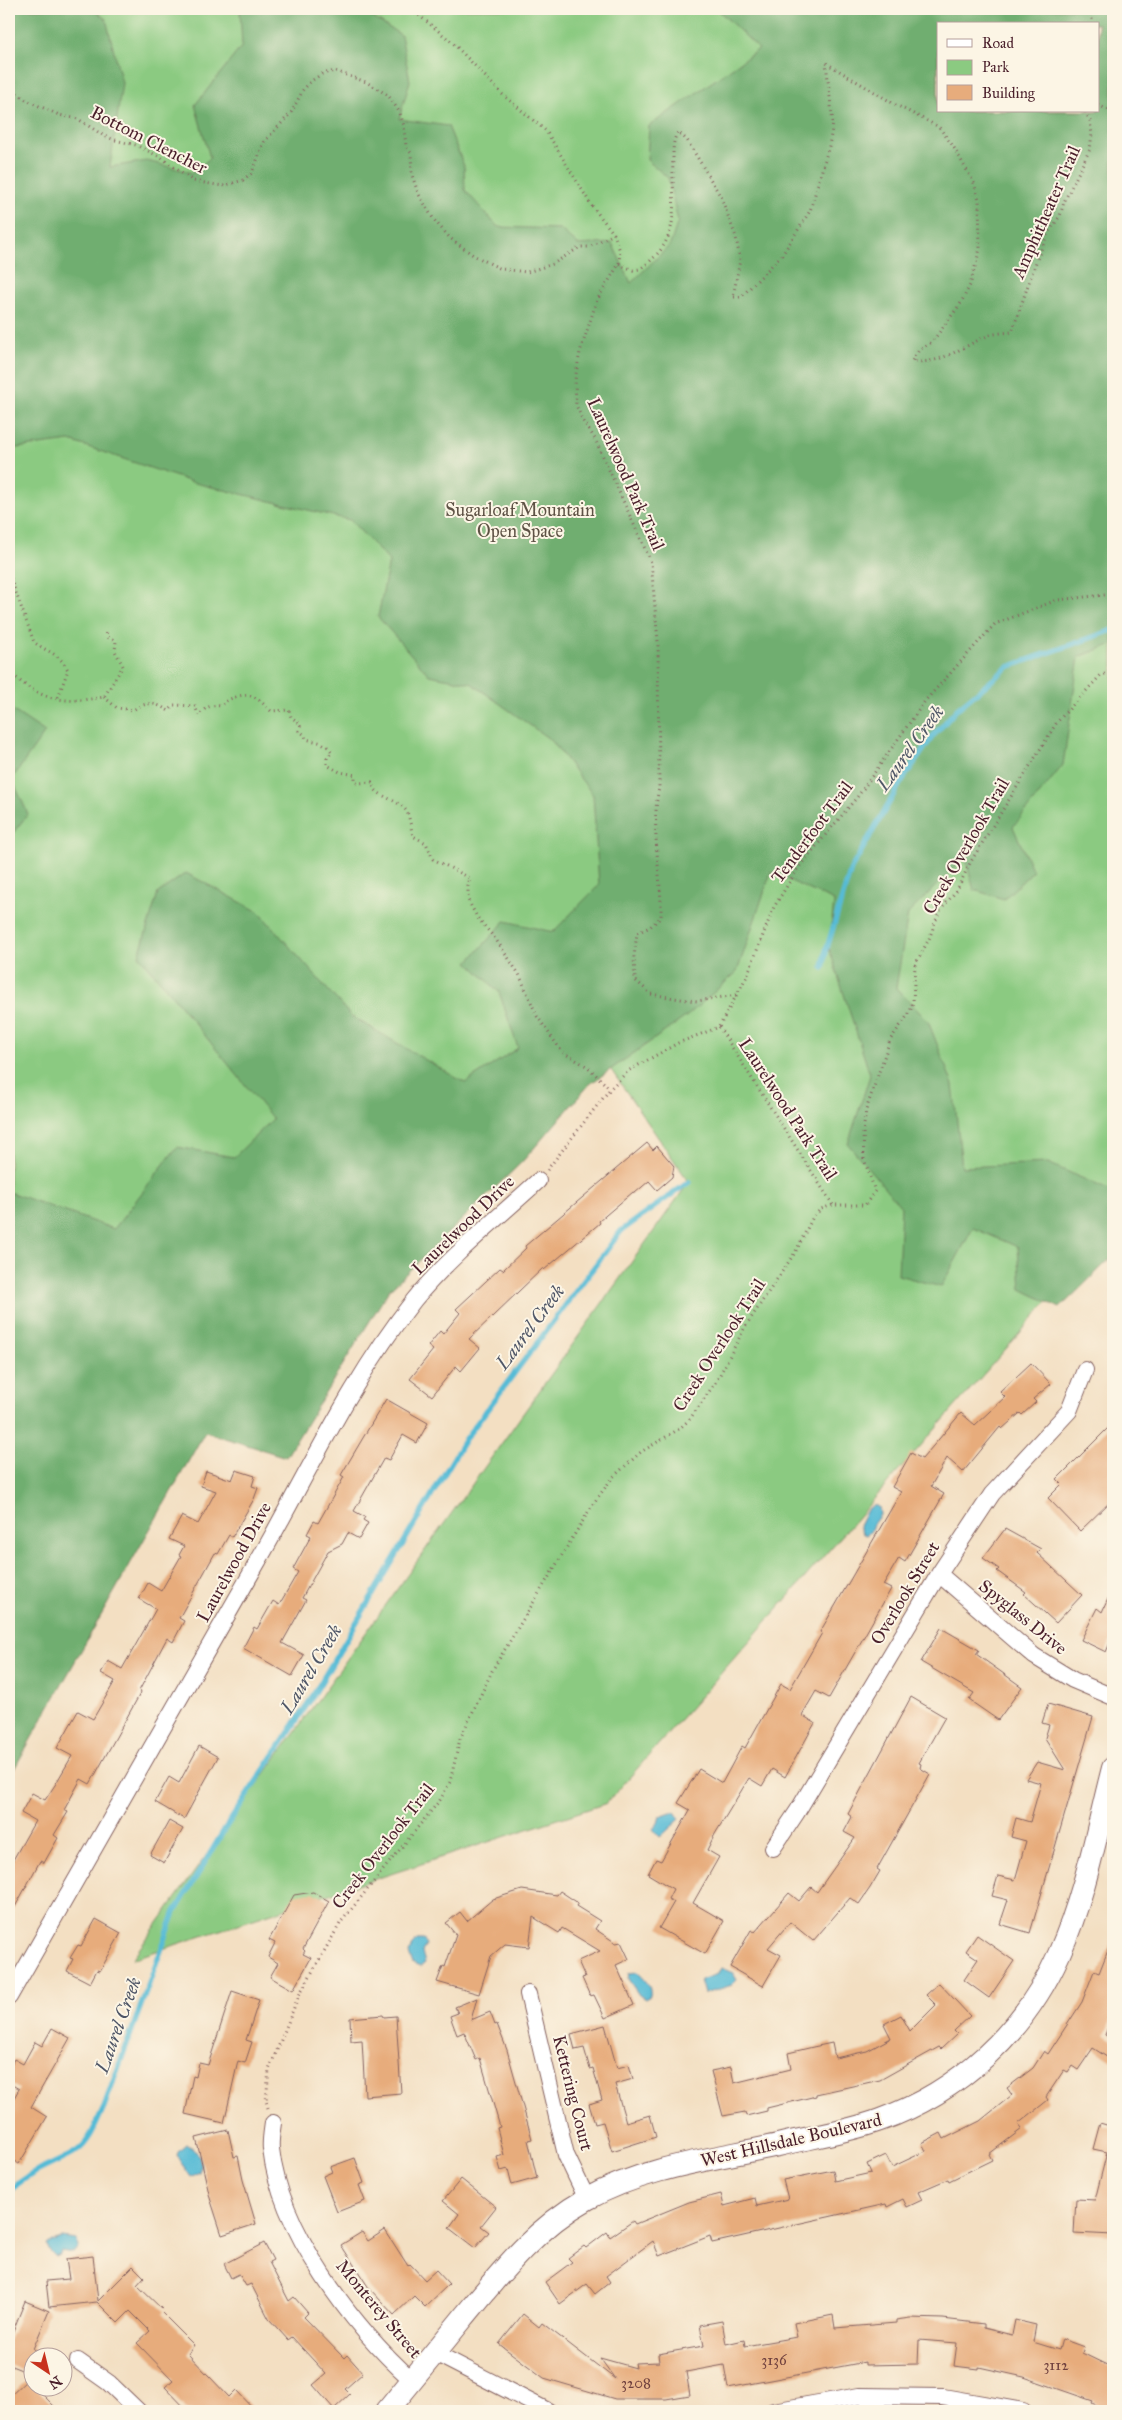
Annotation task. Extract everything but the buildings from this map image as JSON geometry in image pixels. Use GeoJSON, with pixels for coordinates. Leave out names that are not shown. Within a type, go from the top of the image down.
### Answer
{"type":"FeatureCollection","features":[{"type":"Feature","properties":{"kind":"main road","name":"West Hillsdale Boulevard"},"geometry":{"type":"LineString","coordinates":[[387,2411],[518,2252],[563,2214],[586,2199],[611,2187],[664,2170],[879,2121],[931,2097],[973,2067],[1014,2027],[1047,1979],[1059,1954],[1076,1907],[1113,1768]]}},
{"type":"Feature","properties":{"kind":"street","name":"Laurelwood Drive"},"geometry":{"type":"LineString","coordinates":[[9,1997],[262,1554],[331,1428],[388,1334],[417,1297],[449,1264],[538,1181]]}},
{"type":"Feature","properties":{"kind":"street","name":"Overlook Street"},"geometry":{"type":"LineString","coordinates":[[772,1848],[797,1812],[939,1574],[992,1494],[1069,1411],[1085,1370]]}},
{"type":"Feature","properties":{"kind":"street","name":"Spyglass Drive"},"geometry":{"type":"LineString","coordinates":[[939,1574],[1034,1656],[1073,1680],[1113,1697]]}},
{"type":"Feature","properties":{"kind":"street","name":"Kettering Court"},"geometry":{"type":"LineString","coordinates":[[528,1994],[566,2154],[586,2199]]}},
{"type":"Feature","properties":{"kind":"street","name":"Monterey Street"},"geometry":{"type":"LineString","coordinates":[[273,2123],[271,2147],[274,2171],[294,2223],[314,2260],[337,2296],[393,2363],[412,2380]]}},
{"type":"Feature","properties":{"kind":"street","name":"Monterey Street"},"geometry":{"type":"LineString","coordinates":[[435,2353],[548,2411]]}},
{"type":"Feature","properties":{"kind":"street"},"geometry":{"type":"LineString","coordinates":[[78,2361],[108,2383],[138,2411]]}},
{"type":"Feature","properties":{"kind":"street"},"geometry":{"type":"LineString","coordinates":[[773,2411],[869,2396],[944,2396],[1022,2411]]}},
{"type":"Feature","properties":{"kind":"path"},"geometry":{"type":"LineString","coordinates":[[411,9],[452,42],[502,94],[546,132],[592,206],[611,228],[620,250],[619,264]]}},
{"type":"Feature","properties":{"kind":"path"},"geometry":{"type":"LineString","coordinates":[[1090,9],[1092,22]]}},
{"type":"Feature","properties":{"kind":"path","name":"Amphitheater Trail"},"geometry":{"type":"LineString","coordinates":[[619,264],[633,270],[640,269],[661,250],[670,234],[674,201],[673,150],[678,132],[688,140],[721,197],[736,238],[740,260],[733,297],[741,297],[751,288],[782,255],[810,211],[829,146],[833,123],[826,81],[826,63],[938,128],[953,146],[974,183],[979,199],[980,249],[970,285],[961,303],[932,342],[920,350],[912,360],[920,362],[942,359],[987,336],[1012,332],[1048,233],[1060,216],[1064,202],[1090,149],[1091,127],[1085,112]]}},
{"type":"Feature","properties":{"kind":"path","name":"Bottom Clencher"},"geometry":{"type":"LineString","coordinates":[[9,87],[26,100],[59,115],[78,119],[104,136],[136,144],[162,158],[193,181],[223,186],[243,180],[252,173],[264,142],[291,113],[303,90],[322,74],[335,71],[366,82],[388,95],[400,113],[404,126],[406,147],[411,153],[412,175],[418,193],[434,220],[450,238],[473,255],[501,270],[527,272],[553,264],[580,247],[589,246],[614,234]]}},
{"type":"Feature","properties":{"kind":"path"},"geometry":{"type":"LineString","coordinates":[[1100,106],[1113,112]]}},
{"type":"Feature","properties":{"kind":"path","name":"Laurelwood Park Trail"},"geometry":{"type":"LineString","coordinates":[[619,264],[597,300],[580,352],[575,380],[576,406],[595,440],[651,562],[654,588],[654,614],[658,642],[660,788],[655,808],[662,890],[661,917],[650,927],[637,933],[634,957],[635,980],[651,994],[680,1000],[697,1001],[737,995]]}},
{"type":"Feature","properties":{"kind":"path"},"geometry":{"type":"LineString","coordinates":[[9,574],[34,642],[41,648],[54,652],[63,660],[68,670],[57,700]]}},
{"type":"Feature","properties":{"kind":"path","name":"Tenderfoot Trail"},"geometry":{"type":"LineString","coordinates":[[719,1028],[747,976],[774,907],[798,868],[858,796],[925,701],[995,624],[1057,600],[1113,594]]}},
{"type":"Feature","properties":{"kind":"path"},"geometry":{"type":"LineString","coordinates":[[9,671],[30,689],[57,700],[80,701],[104,697],[123,666],[115,651],[116,641],[107,637],[106,629]]}},
{"type":"Feature","properties":{"kind":"path","name":"Creek Overlook Trail"},"geometry":{"type":"LineString","coordinates":[[273,2123],[266,2101],[269,2070],[299,1995],[341,1922],[440,1800],[450,1782],[460,1739],[493,1669],[563,1549],[613,1477],[641,1452],[679,1429],[690,1419],[717,1380],[745,1327],[796,1251],[813,1217],[821,1209],[833,1205],[865,1205],[875,1191],[864,1160],[863,1132],[866,1110],[890,1040],[910,1012],[913,1002],[914,966],[930,939],[940,912],[957,890],[990,831],[1057,722],[1101,675],[1113,672]]}},
{"type":"Feature","properties":{"kind":"path"},"geometry":{"type":"LineString","coordinates":[[104,697],[116,708],[133,710],[140,705],[156,704],[169,711],[174,705],[192,704],[195,706],[199,716],[202,709],[210,706],[222,706],[226,700],[246,694],[258,698],[271,712],[289,710],[290,717],[301,724],[299,731],[305,735],[306,739],[316,740],[330,748],[332,752],[327,758],[327,765],[340,772],[355,775],[357,783],[372,782],[378,793],[397,801],[407,812],[413,836],[426,843],[433,859],[470,878],[468,900],[477,916],[497,941],[519,974],[537,1016],[562,1052],[588,1067],[610,1089]]}},
{"type":"Feature","properties":{"kind":"path"},"geometry":{"type":"LineString","coordinates":[[538,1181],[610,1089],[637,1065],[678,1043],[719,1028]]}},
{"type":"Feature","properties":{"kind":"path","name":"Laurelwood Park Trail"},"geometry":{"type":"LineString","coordinates":[[719,1028],[833,1205]]}},
{"type":"Feature","properties":{"kind":"green space","name":"Sugarloaf Mountain Open Space"},"geometry":{"type":"Polygon","coordinates":[[[9,9],[1113,9],[1113,1227],[607,1803],[132,1959],[689,1182],[582,1028],[9,1356],[9,9]]]}},
{"type":"Feature","properties":{"kind":"green space"},"geometry":{"type":"Polygon","coordinates":[[[9,9],[92,9],[106,19],[122,83],[110,167],[147,161],[193,173],[210,158],[195,105],[242,46],[240,9],[359,9],[401,35],[410,81],[399,119],[448,126],[464,166],[465,190],[498,227],[560,229],[578,245],[612,243],[631,283],[670,245],[678,221],[668,178],[647,160],[649,126],[759,49],[717,9],[1113,9],[1113,644],[1079,657],[1063,765],[1013,827],[1033,871],[1004,899],[974,890],[965,857],[908,914],[896,988],[928,1021],[953,1085],[962,1167],[1048,1163],[1113,1192],[1113,1256],[1060,1308],[1021,1289],[1018,1247],[973,1228],[941,1287],[898,1275],[901,1207],[848,1144],[870,1075],[829,948],[834,901],[771,872],[737,972],[687,1016],[590,1084],[522,1162],[389,1290],[286,1457],[205,1432],[9,1778],[9,1192],[114,1229],[177,1147],[234,1157],[273,1119],[139,955],[158,893],[186,873],[259,912],[351,1016],[465,1083],[518,1048],[499,992],[468,962],[505,921],[553,932],[599,885],[593,795],[552,741],[471,683],[429,675],[378,617],[389,561],[350,520],[195,483],[70,441],[9,449],[9,9]]]}},
{"type":"Feature","properties":{"kind":"green space"},"geometry":{"type":"Polygon","coordinates":[[[9,708],[45,732],[12,779],[28,814],[9,838],[9,708]]]}},
{"type":"Feature","properties":{"kind":"water"},"geometry":{"type":"Polygon","coordinates":[[[873,1505],[879,1507],[880,1515],[870,1532],[866,1535],[862,1533],[859,1526],[867,1510],[873,1505]]]}},
{"type":"Feature","properties":{"kind":"water"},"geometry":{"type":"Polygon","coordinates":[[[675,1812],[680,1819],[660,1837],[653,1829],[658,1823],[660,1816],[675,1812]]]}},
{"type":"Feature","properties":{"kind":"water"},"geometry":{"type":"Polygon","coordinates":[[[417,1940],[424,1940],[426,1945],[422,1952],[425,1963],[420,1967],[413,1964],[409,1954],[412,1945],[417,1940]]]}},
{"type":"Feature","properties":{"kind":"water"},"geometry":{"type":"Polygon","coordinates":[[[721,1968],[733,1973],[737,1980],[732,1985],[704,1994],[700,1980],[718,1974],[721,1968]]]}},
{"type":"Feature","properties":{"kind":"water"},"geometry":{"type":"Polygon","coordinates":[[[637,1972],[650,1989],[650,1996],[645,1999],[639,1995],[628,1979],[629,1973],[637,1972]]]}},
{"type":"Feature","properties":{"kind":"water"},"geometry":{"type":"Polygon","coordinates":[[[186,2145],[194,2149],[200,2159],[199,2172],[191,2177],[177,2157],[178,2152],[186,2145]]]}},
{"type":"Feature","properties":{"kind":"water"},"geometry":{"type":"Polygon","coordinates":[[[62,2238],[77,2240],[78,2247],[73,2253],[61,2251],[60,2255],[55,2257],[47,2245],[52,2241],[62,2238]]]}},
{"type":"Feature","properties":{"kind":"waterway","name":"Laurel Creek"},"geometry":{"type":"LineString","coordinates":[[823,968],[826,951],[851,869],[901,782],[933,736],[957,709],[1008,667],[1113,630]]}},
{"type":"Feature","properties":{"kind":"waterway","name":"Laurel Creek"},"geometry":{"type":"LineString","coordinates":[[9,2195],[21,2181],[30,2175],[77,2151],[90,2136],[104,2107],[175,1912],[226,1827],[311,1699],[465,1439],[621,1231],[689,1182]]}}]}
